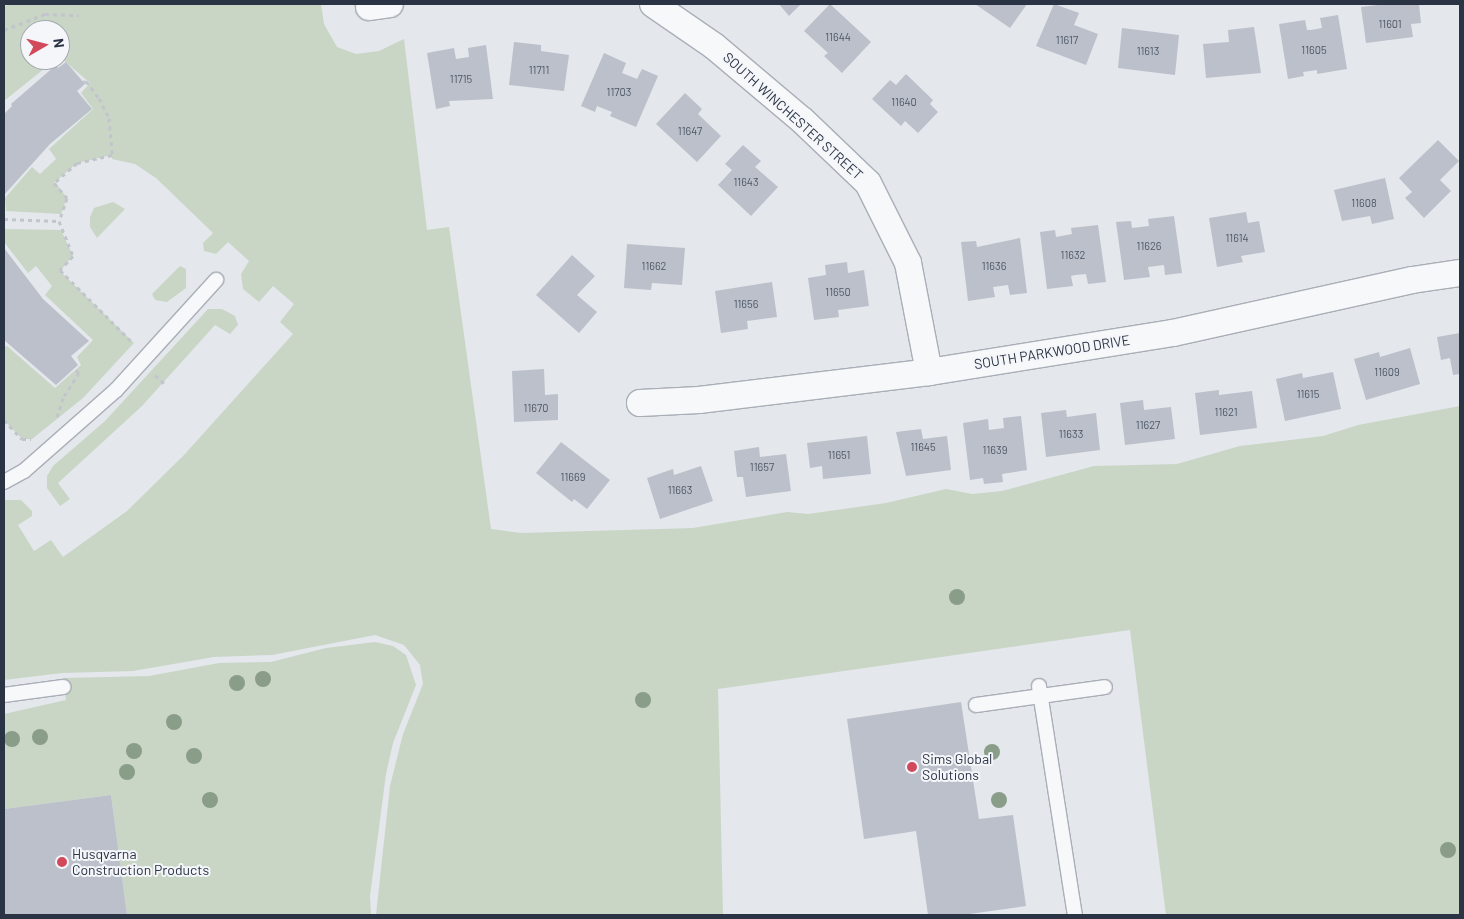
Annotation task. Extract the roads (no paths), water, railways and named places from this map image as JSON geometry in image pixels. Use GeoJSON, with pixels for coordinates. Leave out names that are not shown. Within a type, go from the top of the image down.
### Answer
{"type":"FeatureCollection","features":[{"type":"Feature","properties":{"kind":"street","name":"SOUTH WINCHESTER STREET"},"geometry":{"type":"LineString","coordinates":[[653,4],[714,46],[802,120],[868,183],[908,263],[929,372]]}},
{"type":"Feature","properties":{"kind":"street","name":"SOUTH PARKWOOD DRIVE"},"geometry":{"type":"LineString","coordinates":[[640,403],[699,400],[929,372],[1173,333],[1412,280],[1460,273]]}},
{"type":"Feature","properties":{"kind":"lane"},"geometry":{"type":"LineString","coordinates":[[4,482],[24,471],[116,390],[216,280]]}},
{"type":"Feature","properties":{"kind":"lane"},"geometry":{"type":"LineString","coordinates":[[4,695],[63,687]]}},
{"type":"Feature","properties":{"kind":"lane"},"geometry":{"type":"LineString","coordinates":[[976,705],[1040,691],[1105,687]]}},
{"type":"Feature","properties":{"kind":"lane"},"geometry":{"type":"LineString","coordinates":[[1040,691],[1075,915]]}},
{"type":"Feature","properties":{"kind":"place","name":"Sims Global Solutions"},"geometry":{"type":"Point","coordinates":[912,767]}},
{"type":"Feature","properties":{"kind":"place","name":"Husqvarna Construction Products"},"geometry":{"type":"Point","coordinates":[62,862]}}]}
